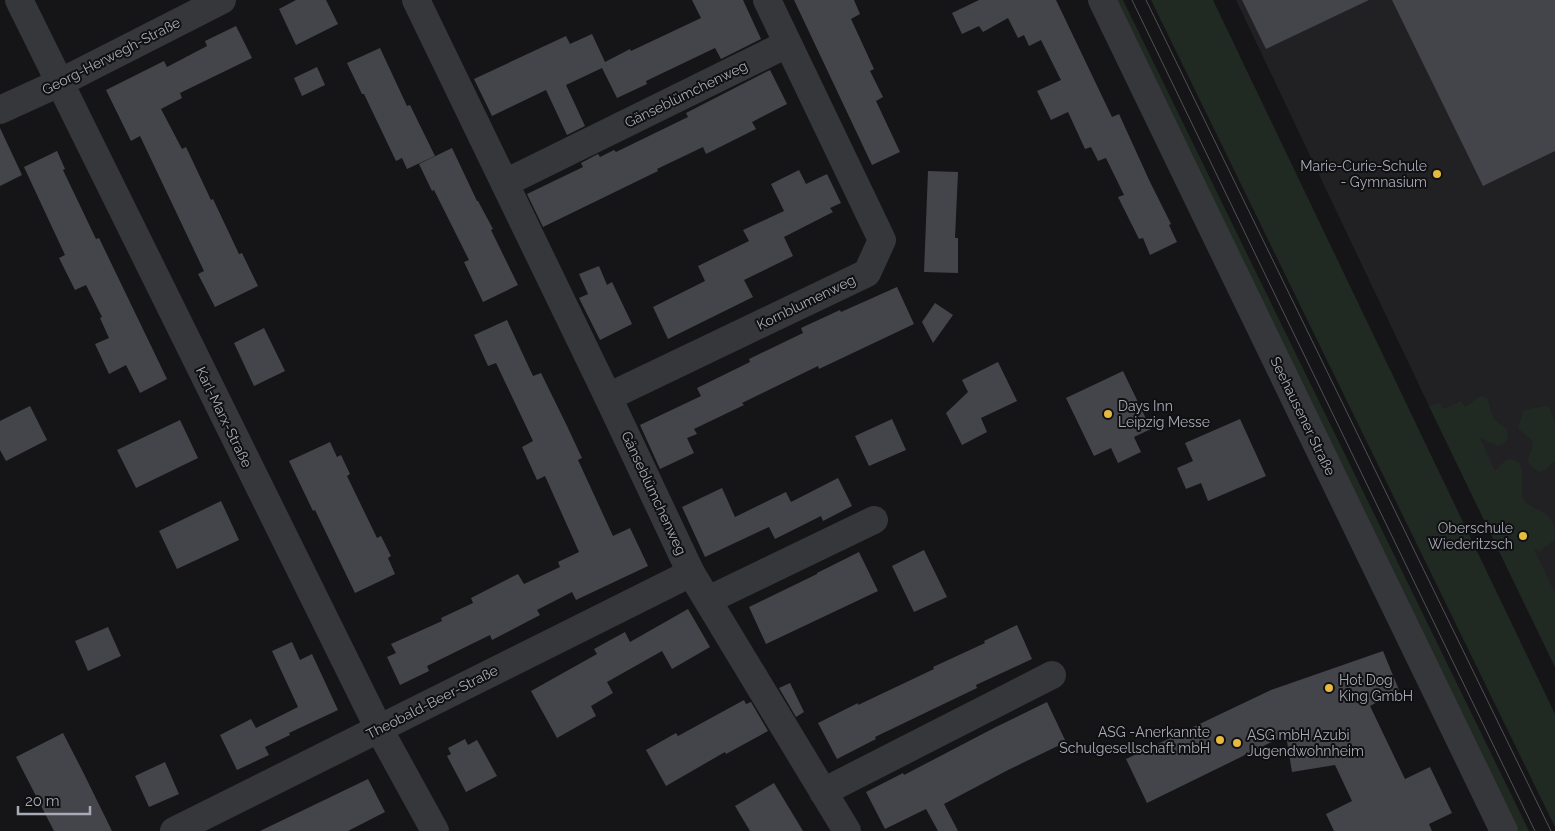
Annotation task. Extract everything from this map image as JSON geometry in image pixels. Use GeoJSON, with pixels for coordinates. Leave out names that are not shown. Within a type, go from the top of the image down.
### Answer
{"type":"FeatureCollection","features":[{"type":"Feature","properties":{"kind":"street","name":"Karl-Marx-Straße"},"geometry":{"type":"LineString","coordinates":[[19,0],[379,729],[435,831]]}},
{"type":"Feature","properties":{"kind":"street","name":"Georg-Herwegh-Straße"},"geometry":{"type":"LineString","coordinates":[[0,110],[59,83],[222,0]]}},
{"type":"Feature","properties":{"kind":"street","name":"Gänseblümchenweg"},"geometry":{"type":"LineString","coordinates":[[416,0],[691,573],[847,831]]}},
{"type":"Feature","properties":{"kind":"street","name":"Kornblumenweg"},"geometry":{"type":"LineString","coordinates":[[608,397],[867,273],[882,240],[767,0]]}},
{"type":"Feature","properties":{"kind":"street","name":"Seehausener Straße"},"geometry":{"type":"LineString","coordinates":[[1102,0],[1504,831]]}},
{"type":"Feature","properties":{"kind":"street","name":"Gänseblümchenweg"},"geometry":{"type":"LineString","coordinates":[[505,183],[787,44]]}},
{"type":"Feature","properties":{"kind":"street"},"geometry":{"type":"LineString","coordinates":[[708,600],[874,520]]}},
{"type":"Feature","properties":{"kind":"street","name":"Theobald-Beer-Straße"},"geometry":{"type":"LineString","coordinates":[[174,831],[691,573]]}},
{"type":"Feature","properties":{"kind":"street"},"geometry":{"type":"LineString","coordinates":[[823,792],[1052,675]]}},
{"type":"Feature","properties":{"kind":"shaded area"},"geometry":{"type":"Polygon","coordinates":[[[1112,0],[1123,0],[1529,831],[1516,831],[1112,0]]]}},
{"type":"Feature","properties":{"kind":"shaded area"},"geometry":{"type":"Polygon","coordinates":[[[1151,0],[1213,0],[1555,714],[1555,827],[1151,0]]]}},
{"type":"Feature","properties":{"kind":"shaded area","name":"Marie-Curie-Schule - Gymnasium"},"geometry":{"type":"Polygon","coordinates":[[[1236,0],[1555,0],[1555,667],[1429,406],[1236,0]]]}},
{"type":"Feature","properties":{"kind":"shaded area"},"geometry":{"type":"Polygon","coordinates":[[[1480,396],[1487,398],[1493,417],[1507,429],[1508,438],[1503,445],[1497,446],[1480,438],[1495,471],[1506,460],[1514,460],[1519,463],[1524,500],[1548,516],[1553,523],[1555,540],[1540,551],[1534,549],[1555,593],[1555,667],[1429,406],[1440,403],[1444,409],[1461,401],[1465,407],[1480,396]]]}},
{"type":"Feature","properties":{"kind":"shaded area"},"geometry":{"type":"Polygon","coordinates":[[[1549,407],[1555,422],[1555,461],[1545,470],[1539,472],[1528,462],[1533,442],[1518,428],[1524,410],[1549,407]]]}},
{"type":"Feature","properties":{"kind":"building"},"geometry":{"type":"Polygon","coordinates":[[[296,0],[326,0],[338,24],[296,45],[279,9],[296,0]]]}},
{"type":"Feature","properties":{"kind":"building"},"geometry":{"type":"Polygon","coordinates":[[[692,0],[743,0],[761,39],[721,59],[715,48],[646,81],[647,84],[617,98],[602,68],[566,85],[585,126],[567,135],[546,90],[492,116],[474,79],[566,36],[570,44],[592,34],[605,62],[701,18],[692,0]]]}},
{"type":"Feature","properties":{"kind":"building"},"geometry":{"type":"Polygon","coordinates":[[[794,0],[854,0],[860,14],[851,19],[874,69],[870,71],[883,97],[876,101],[900,152],[872,165],[794,0]]]}},
{"type":"Feature","properties":{"kind":"building"},"geometry":{"type":"Polygon","coordinates":[[[979,0],[1056,0],[1112,117],[1119,114],[1171,224],[1169,225],[1177,242],[1150,255],[1143,238],[1139,239],[1118,197],[1124,195],[1106,158],[1098,161],[1091,147],[1085,149],[1068,112],[1051,120],[1037,91],[1061,80],[1041,40],[1029,46],[1024,35],[1018,38],[1008,18],[983,32],[979,26],[962,34],[952,13],[979,0]]]}},
{"type":"Feature","properties":{"kind":"building"},"geometry":{"type":"Polygon","coordinates":[[[1242,0],[1369,0],[1266,49],[1242,0]]]}},
{"type":"Feature","properties":{"kind":"building"},"geometry":{"type":"Polygon","coordinates":[[[1392,0],[1555,0],[1555,151],[1483,186],[1392,0]]]}},
{"type":"Feature","properties":{"kind":"building"},"geometry":{"type":"Polygon","coordinates":[[[236,26],[252,58],[180,93],[182,98],[161,109],[182,149],[186,147],[211,200],[213,199],[239,254],[242,253],[258,286],[215,307],[198,274],[204,271],[140,136],[131,141],[106,90],[164,61],[167,67],[207,46],[205,41],[236,26]]]}},
{"type":"Feature","properties":{"kind":"building"},"geometry":{"type":"Polygon","coordinates":[[[380,48],[407,106],[410,105],[435,156],[407,169],[402,158],[396,161],[347,63],[380,48]]]}},
{"type":"Feature","properties":{"kind":"building"},"geometry":{"type":"Polygon","coordinates":[[[317,67],[325,85],[302,96],[294,78],[317,67]]]}},
{"type":"Feature","properties":{"kind":"building"},"geometry":{"type":"Polygon","coordinates":[[[770,70],[787,104],[752,122],[756,129],[706,154],[703,147],[543,227],[527,194],[583,167],[581,163],[598,154],[600,157],[614,150],[616,152],[688,117],[686,113],[770,70]]]}},
{"type":"Feature","properties":{"kind":"building"},"geometry":{"type":"Polygon","coordinates":[[[0,128],[22,175],[0,186],[0,128]]]}},
{"type":"Feature","properties":{"kind":"building"},"geometry":{"type":"Polygon","coordinates":[[[452,148],[477,201],[493,229],[491,230],[518,285],[483,302],[464,262],[469,260],[419,164],[452,148]]]}},
{"type":"Feature","properties":{"kind":"building"},"geometry":{"type":"Polygon","coordinates":[[[57,151],[65,169],[63,170],[96,239],[99,238],[167,379],[140,393],[126,365],[109,374],[95,344],[109,338],[100,318],[102,317],[86,285],[75,290],[59,258],[65,255],[24,167],[57,151]]]}},
{"type":"Feature","properties":{"kind":"building"},"geometry":{"type":"Polygon","coordinates":[[[799,170],[806,184],[827,174],[841,203],[830,208],[833,212],[784,237],[793,256],[744,280],[753,297],[668,339],[653,307],[705,281],[698,266],[749,241],[743,230],[784,211],[771,184],[799,170]]]}},
{"type":"Feature","properties":{"kind":"building"},"geometry":{"type":"Polygon","coordinates":[[[928,171],[958,172],[955,238],[958,238],[958,273],[924,272],[928,171]]]}},
{"type":"Feature","properties":{"kind":"building"},"geometry":{"type":"Polygon","coordinates":[[[599,266],[607,285],[612,282],[632,324],[600,340],[579,298],[588,294],[579,274],[599,266]]]}},
{"type":"Feature","properties":{"kind":"building"},"geometry":{"type":"Polygon","coordinates":[[[897,287],[914,324],[819,369],[818,366],[694,429],[697,434],[687,438],[694,453],[660,469],[640,425],[701,396],[697,388],[750,362],[749,359],[803,333],[801,328],[897,287]]]}},
{"type":"Feature","properties":{"kind":"building"},"geometry":{"type":"Polygon","coordinates":[[[935,303],[953,315],[933,343],[922,322],[935,303]]]}},
{"type":"Feature","properties":{"kind":"building"},"geometry":{"type":"Polygon","coordinates":[[[507,320],[533,376],[541,373],[582,458],[578,460],[613,536],[630,528],[648,566],[576,600],[572,592],[537,610],[540,615],[492,640],[490,635],[427,666],[429,671],[400,685],[387,657],[396,653],[391,644],[442,621],[441,618],[473,603],[471,598],[518,574],[524,584],[560,567],[558,562],[579,552],[545,476],[537,480],[522,447],[533,441],[496,363],[488,366],[474,335],[507,320]]]}},
{"type":"Feature","properties":{"kind":"building"},"geometry":{"type":"Polygon","coordinates":[[[264,328],[285,371],[254,386],[234,343],[264,328]]]}},
{"type":"Feature","properties":{"kind":"building"},"geometry":{"type":"Polygon","coordinates":[[[998,362],[1017,401],[981,418],[987,432],[962,445],[946,413],[968,392],[962,380],[998,362]]]}},
{"type":"Feature","properties":{"kind":"building","name":"Days Inn Leipzig Messe"},"geometry":{"type":"Polygon","coordinates":[[[1123,371],[1151,429],[1134,437],[1141,452],[1118,463],[1111,448],[1094,456],[1066,398],[1123,371]]]}},
{"type":"Feature","properties":{"kind":"building"},"geometry":{"type":"Polygon","coordinates":[[[30,406],[47,440],[6,461],[0,450],[0,421],[30,406]]]}},
{"type":"Feature","properties":{"kind":"building"},"geometry":{"type":"Polygon","coordinates":[[[892,419],[906,450],[869,466],[855,436],[892,419]]]}},
{"type":"Feature","properties":{"kind":"building","name":"Days Inn Leipzig Messe"},"geometry":{"type":"Polygon","coordinates":[[[1240,419],[1266,476],[1208,501],[1201,483],[1186,489],[1177,468],[1193,461],[1185,443],[1240,419]]]}},
{"type":"Feature","properties":{"kind":"building"},"geometry":{"type":"Polygon","coordinates":[[[180,420],[198,458],[136,488],[117,450],[180,420]]]}},
{"type":"Feature","properties":{"kind":"building"},"geometry":{"type":"Polygon","coordinates":[[[330,442],[337,457],[341,455],[350,474],[347,476],[377,538],[381,536],[391,556],[388,558],[395,574],[355,593],[289,461],[330,442]]]}},
{"type":"Feature","properties":{"kind":"building"},"geometry":{"type":"Polygon","coordinates":[[[838,478],[852,506],[823,521],[821,516],[775,539],[769,527],[705,557],[682,507],[722,488],[735,517],[786,492],[791,502],[838,478]]]}},
{"type":"Feature","properties":{"kind":"building"},"geometry":{"type":"Polygon","coordinates":[[[221,501],[239,540],[177,569],[159,531],[221,501]]]}},
{"type":"Feature","properties":{"kind":"building"},"geometry":{"type":"Polygon","coordinates":[[[924,550],[947,597],[914,612],[892,566],[924,550]]]}},
{"type":"Feature","properties":{"kind":"building"},"geometry":{"type":"Polygon","coordinates":[[[859,552],[878,591],[766,644],[749,607],[859,552]]]}},
{"type":"Feature","properties":{"kind":"building"},"geometry":{"type":"Polygon","coordinates":[[[688,609],[710,647],[672,669],[662,651],[607,682],[613,693],[591,706],[596,716],[557,738],[531,691],[597,654],[594,649],[625,632],[630,642],[688,609]]]}},
{"type":"Feature","properties":{"kind":"building"},"geometry":{"type":"Polygon","coordinates":[[[1017,625],[1032,659],[976,685],[977,688],[875,737],[876,739],[837,759],[818,723],[934,669],[933,667],[985,643],[984,641],[1017,625]]]}},
{"type":"Feature","properties":{"kind":"building"},"geometry":{"type":"Polygon","coordinates":[[[108,627],[121,656],[88,671],[75,641],[108,627]]]}},
{"type":"Feature","properties":{"kind":"building"},"geometry":{"type":"Polygon","coordinates":[[[292,642],[300,660],[312,654],[338,710],[289,733],[290,735],[265,747],[269,755],[237,770],[220,735],[251,719],[256,728],[298,707],[272,651],[292,642]]]}},
{"type":"Feature","properties":{"kind":"building","name":"ASG -Anerkannte Schulgesellschaft mbH"},"geometry":{"type":"Polygon","coordinates":[[[1383,651],[1399,690],[1370,706],[1405,779],[1430,767],[1452,813],[1429,824],[1432,831],[1334,831],[1326,814],[1352,801],[1335,765],[1292,772],[1286,735],[1147,803],[1126,759],[1271,690],[1383,651]]]}},
{"type":"Feature","properties":{"kind":"building"},"geometry":{"type":"Polygon","coordinates":[[[790,683],[804,712],[796,717],[779,688],[790,683]]]}},
{"type":"Feature","properties":{"kind":"building"},"geometry":{"type":"Polygon","coordinates":[[[744,700],[746,704],[751,702],[768,731],[726,754],[725,752],[666,786],[646,750],[676,733],[678,736],[744,700]]]}},
{"type":"Feature","properties":{"kind":"building"},"geometry":{"type":"Polygon","coordinates":[[[1047,702],[1066,742],[944,804],[958,831],[938,831],[926,809],[885,829],[866,792],[903,773],[904,775],[1047,702]]]}},
{"type":"Feature","properties":{"kind":"building"},"geometry":{"type":"Polygon","coordinates":[[[63,733],[112,831],[54,831],[16,757],[63,733]]]}},
{"type":"Feature","properties":{"kind":"building"},"geometry":{"type":"Polygon","coordinates":[[[465,739],[468,745],[477,740],[497,776],[466,792],[447,756],[451,754],[448,748],[465,739]]]}},
{"type":"Feature","properties":{"kind":"building"},"geometry":{"type":"Polygon","coordinates":[[[165,762],[179,794],[149,807],[135,776],[165,762]]]}},
{"type":"Feature","properties":{"kind":"building"},"geometry":{"type":"Polygon","coordinates":[[[368,779],[385,812],[348,831],[260,831],[368,779]]]}},
{"type":"Feature","properties":{"kind":"building"},"geometry":{"type":"Polygon","coordinates":[[[774,783],[803,831],[750,831],[735,806],[774,783]]]}},
{"type":"Feature","properties":{"kind":"tram line"},"geometry":{"type":"LineString","coordinates":[[1132,0],[1535,831]]}},
{"type":"Feature","properties":{"kind":"tram line"},"geometry":{"type":"LineString","coordinates":[[1146,0],[1551,831]]}},
{"type":"Feature","properties":{"kind":"place","name":"Marie-Curie-Schule - Gymnasium"},"geometry":{"type":"Point","coordinates":[1437,174]}},
{"type":"Feature","properties":{"kind":"place","name":"Days Inn Leipzig Messe"},"geometry":{"type":"Point","coordinates":[1108,414]}},
{"type":"Feature","properties":{"kind":"place","name":"Oberschule Wiederitzsch"},"geometry":{"type":"Point","coordinates":[1523,536]}},
{"type":"Feature","properties":{"kind":"place","name":"Hot Dog King GmbH"},"geometry":{"type":"Point","coordinates":[1329,688]}},
{"type":"Feature","properties":{"kind":"place","name":"ASG -Anerkannte Schulgesellschaft mbH"},"geometry":{"type":"Point","coordinates":[1220,740]}},
{"type":"Feature","properties":{"kind":"place","name":"ASG mbH Azubi Jugendwohnheim"},"geometry":{"type":"Point","coordinates":[1237,743]}}]}
